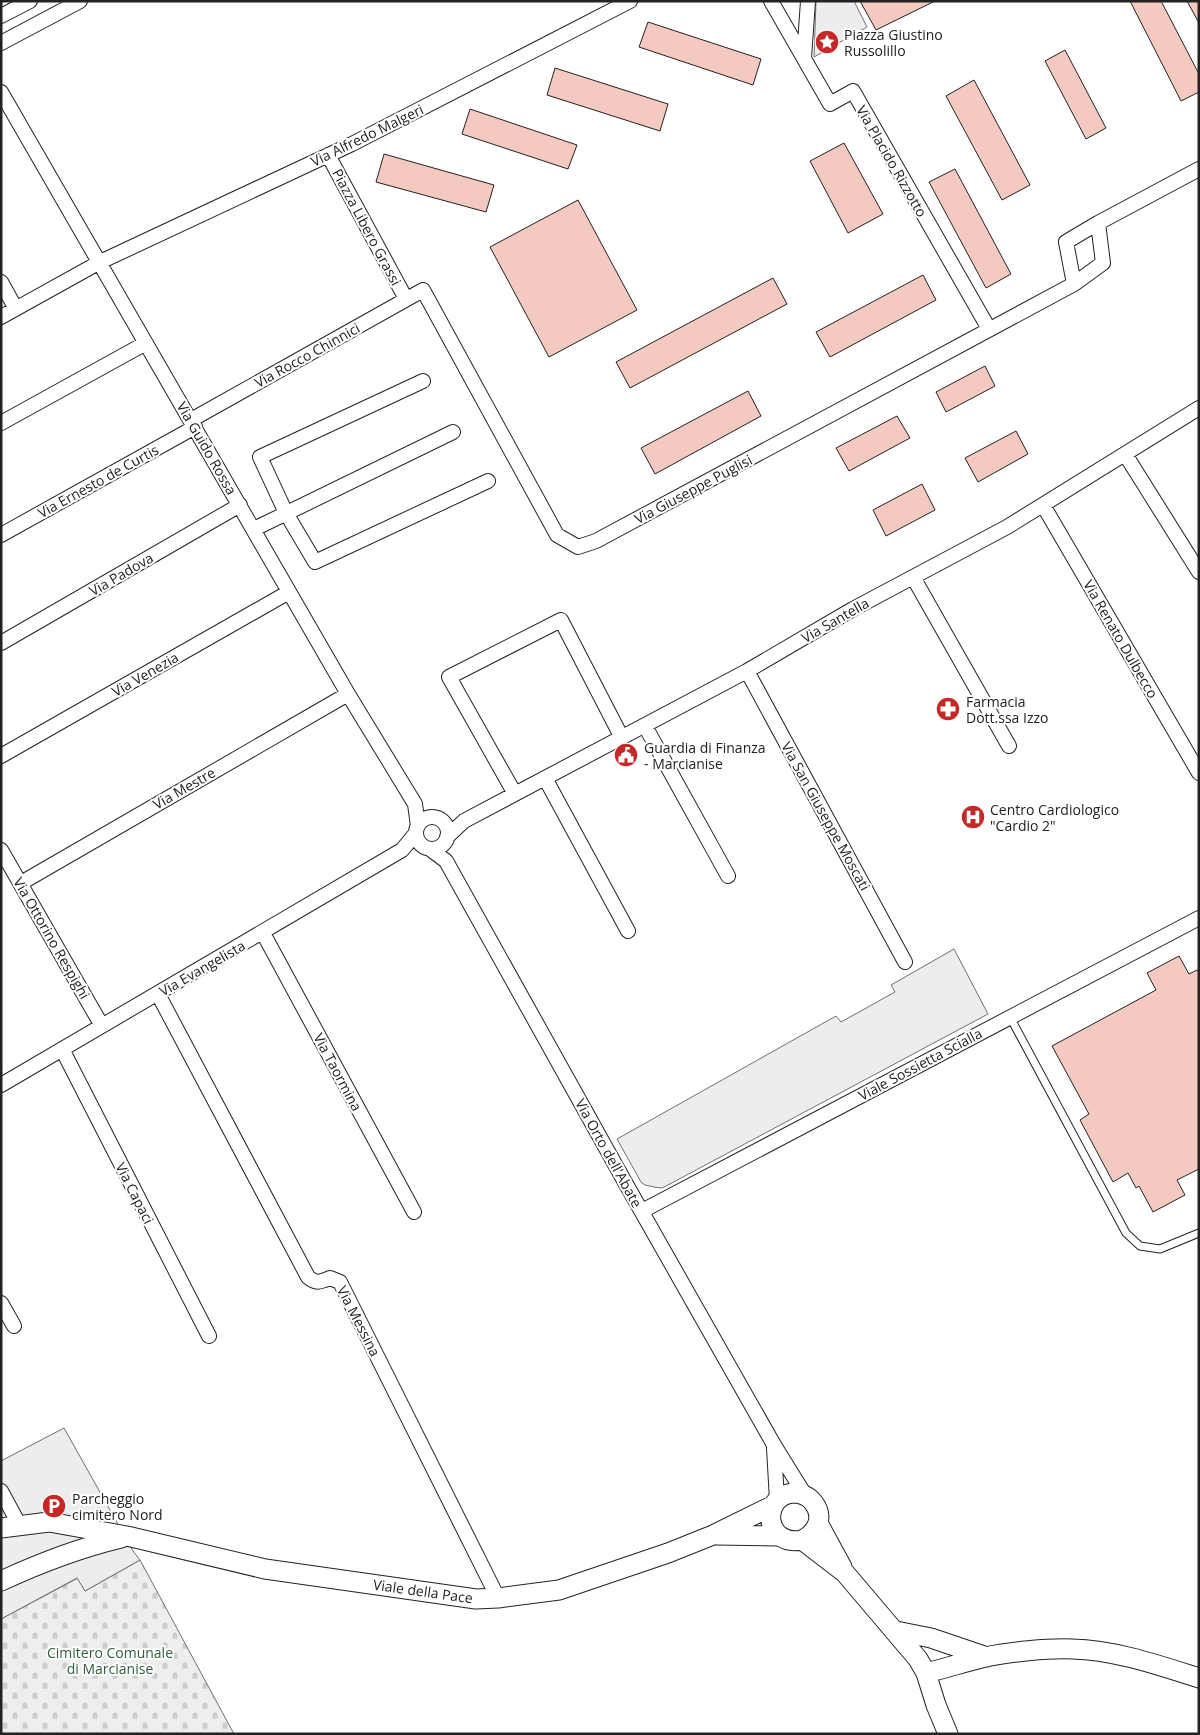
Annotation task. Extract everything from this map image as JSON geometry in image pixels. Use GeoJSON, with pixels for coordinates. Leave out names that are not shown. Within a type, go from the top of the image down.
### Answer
{"type":"FeatureCollection","features":[{"type":"Feature","properties":{"kind":"street"},"geometry":{"type":"LineString","coordinates":[[1,16],[30,1]]}},
{"type":"Feature","properties":{"kind":"street"},"geometry":{"type":"LineString","coordinates":[[1,43],[80,1]]}},
{"type":"Feature","properties":{"kind":"street","name":"Via Alfredo Malgeri"},"geometry":{"type":"LineString","coordinates":[[1,317],[100,262],[328,155],[630,1]]}},
{"type":"Feature","properties":{"kind":"street","name":"Via Placido Rizzotto"},"geometry":{"type":"LineString","coordinates":[[771,1],[830,104],[852,91],[989,329]]}},
{"type":"Feature","properties":{"kind":"street"},"geometry":{"type":"LineString","coordinates":[[804,58],[808,1]]}},
{"type":"Feature","properties":{"kind":"street","name":"Via Guido Rossa"},"geometry":{"type":"LineString","coordinates":[[1,92],[348,694],[414,804],[417,829]]}},
{"type":"Feature","properties":{"kind":"street","name":"Piazza Libero Grassi"},"geometry":{"type":"LineString","coordinates":[[328,155],[406,299]]}},
{"type":"Feature","properties":{"kind":"street"},"geometry":{"type":"LineString","coordinates":[[1074,284],[1066,242],[1199,169]]}},
{"type":"Feature","properties":{"kind":"street","name":"Via Giuseppe Puglisi"},"geometry":{"type":"LineString","coordinates":[[423,290],[557,535],[578,547],[596,541],[1074,284],[1103,263],[1098,224]]}},
{"type":"Feature","properties":{"kind":"street"},"geometry":{"type":"LineString","coordinates":[[1,282],[16,309]]}},
{"type":"Feature","properties":{"kind":"street","name":"Via Rocco Chinnici"},"geometry":{"type":"LineString","coordinates":[[193,423],[423,290]]}},
{"type":"Feature","properties":{"kind":"street"},"geometry":{"type":"LineString","coordinates":[[1,423],[146,343]]}},
{"type":"Feature","properties":{"kind":"street"},"geometry":{"type":"LineString","coordinates":[[423,381],[260,457],[286,513],[315,562],[488,481]]}},
{"type":"Feature","properties":{"kind":"street","name":"Via Santella"},"geometry":{"type":"LineString","coordinates":[[446,839],[464,821],[747,671],[852,609],[1007,527],[1199,408]]}},
{"type":"Feature","properties":{"kind":"street","name":"Via Ernesto de Curtis"},"geometry":{"type":"LineString","coordinates":[[1,535],[193,423]]}},
{"type":"Feature","properties":{"kind":"street"},"geometry":{"type":"LineString","coordinates":[[254,529],[453,432]]}},
{"type":"Feature","properties":{"kind":"street"},"geometry":{"type":"LineString","coordinates":[[1125,454],[1199,572]]}},
{"type":"Feature","properties":{"kind":"street","name":"Via Padova"},"geometry":{"type":"LineString","coordinates":[[1,643],[240,505]]}},
{"type":"Feature","properties":{"kind":"street","name":"Via Renato Dulbecco"},"geometry":{"type":"LineString","coordinates":[[1043,505],[1199,774]]}},
{"type":"Feature","properties":{"kind":"street"},"geometry":{"type":"LineString","coordinates":[[912,578],[1009,746]]}},
{"type":"Feature","properties":{"kind":"street","name":"Via Venezia"},"geometry":{"type":"LineString","coordinates":[[1,756],[289,592]]}},
{"type":"Feature","properties":{"kind":"street"},"geometry":{"type":"LineString","coordinates":[[516,794],[449,676],[561,620],[622,738]]}},
{"type":"Feature","properties":{"kind":"street","name":"Via San Giuseppe Moscati"},"geometry":{"type":"LineString","coordinates":[[747,671],[905,962]]}},
{"type":"Feature","properties":{"kind":"street","name":"Via Mestre"},"geometry":{"type":"LineString","coordinates":[[20,882],[348,694]]}},
{"type":"Feature","properties":{"kind":"street"},"geometry":{"type":"LineString","coordinates":[[645,726],[728,876]]}},
{"type":"Feature","properties":{"kind":"street"},"geometry":{"type":"LineString","coordinates":[[545,778],[628,931]]}},
{"type":"Feature","properties":{"kind":"street","name":"Via Guido Rossa"},"geometry":{"type":"LineString","coordinates":[[414,804],[438,819]]}},
{"type":"Feature","properties":{"kind":"street"},"geometry":{"type":"LineString","coordinates":[[438,819],[447,828],[446,839],[439,847],[427,848],[417,838],[417,829],[423,820],[438,819],[464,821]]}},
{"type":"Feature","properties":{"kind":"street","name":"Via Evangelista"},"geometry":{"type":"LineString","coordinates":[[1,1085],[402,850],[417,829]]}},
{"type":"Feature","properties":{"kind":"street","name":"Via Orto dell'Abate"},"geometry":{"type":"LineString","coordinates":[[446,839],[446,861]]}},
{"type":"Feature","properties":{"kind":"street","name":"Via Evangelista"},"geometry":{"type":"LineString","coordinates":[[402,850],[427,848]]}},
{"type":"Feature","properties":{"kind":"street","name":"Via Orto dell'Abate"},"geometry":{"type":"LineString","coordinates":[[427,848],[446,861],[774,1445],[805,1495]]}},
{"type":"Feature","properties":{"kind":"street","name":"Via Ottorino Respighi"},"geometry":{"type":"LineString","coordinates":[[1,850],[102,1026]]}},
{"type":"Feature","properties":{"kind":"street","name":"Viale Sossietta Scialla"},"geometry":{"type":"LineString","coordinates":[[642,1211],[1199,918]]}},
{"type":"Feature","properties":{"kind":"street","name":"Via Taormina"},"geometry":{"type":"LineString","coordinates":[[262,933],[414,1212]]}},
{"type":"Feature","properties":{"kind":"street","name":"Via Messina"},"geometry":{"type":"LineString","coordinates":[[158,994],[308,1277],[319,1283],[330,1278],[340,1282],[498,1598]]}},
{"type":"Feature","properties":{"kind":"street","name":"Via Capaci"},"geometry":{"type":"LineString","coordinates":[[62,1049],[209,1336]]}},
{"type":"Feature","properties":{"kind":"street"},"geometry":{"type":"LineString","coordinates":[[1,1304],[14,1326]]}},
{"type":"Feature","properties":{"kind":"street"},"geometry":{"type":"LineString","coordinates":[[774,1445],[775,1503],[770,1518],[774,1531],[786,1540],[794,1542],[809,1537],[815,1531],[819,1515],[817,1507],[805,1495],[790,1493],[775,1503]]}},
{"type":"Feature","properties":{"kind":"street"},"geometry":{"type":"LineString","coordinates":[[1,1491],[10,1527]]}},
{"type":"Feature","properties":{"kind":"street","name":"Viale della Pace"},"geometry":{"type":"LineString","coordinates":[[10,1527],[49,1522],[127,1536],[265,1568],[476,1599],[559,1590],[668,1554],[713,1535],[775,1503]]}},
{"type":"Feature","properties":{"kind":"street"},"geometry":{"type":"LineString","coordinates":[[818,1524],[845,1573]]}},
{"type":"Feature","properties":{"kind":"street","name":"Viale della Pace"},"geometry":{"type":"LineString","coordinates":[[713,1535],[779,1536]]}},
{"type":"Feature","properties":{"kind":"street","name":"Viale della Pace"},"geometry":{"type":"LineString","coordinates":[[1,1581],[33,1566],[91,1545],[127,1536]]}},
{"type":"Feature","properties":{"kind":"street"},"geometry":{"type":"LineString","coordinates":[[802,1540],[845,1573],[918,1659],[926,1673],[948,1734]]}},
{"type":"Feature","properties":{"kind":"street"},"geometry":{"type":"LineString","coordinates":[[896,1631],[931,1638],[987,1657]]}},
{"type":"Feature","properties":{"kind":"street"},"geometry":{"type":"LineString","coordinates":[[926,1673],[987,1657],[1072,1649],[1102,1652],[1153,1664],[1199,1678]]}},
{"type":"Feature","properties":{"kind":"lane"},"geometry":{"type":"LineString","coordinates":[[1010,1017],[1126,1233],[1140,1246],[1160,1249],[1199,1233]]}},
{"type":"Feature","properties":{"kind":"green space","name":"Cimitero Comunale di Marcianise"},"geometry":{"type":"Polygon","coordinates":[[[140,1560],[234,1734],[1,1734],[1,1619],[78,1578],[85,1591],[140,1560]]]}},
{"type":"Feature","properties":{"kind":"shaded area","name":"Piazza Giustino Russolillo"},"geometry":{"type":"Polygon","coordinates":[[[816,1],[854,1],[867,27],[814,57],[816,1]]]}},
{"type":"Feature","properties":{"kind":"shaded area"},"geometry":{"type":"Polygon","coordinates":[[[954,949],[988,1014],[662,1188],[645,1185],[641,1182],[617,1139],[836,1016],[841,1022],[895,992],[891,985],[954,949]]]}},
{"type":"Feature","properties":{"kind":"shaded area","name":"Parcheggio cimitero Nord"},"geometry":{"type":"Polygon","coordinates":[[[64,1428],[133,1551],[140,1560],[85,1591],[77,1578],[1,1619],[1,1461],[64,1428]]]}},
{"type":"Feature","properties":{"kind":"building"},"geometry":{"type":"Polygon","coordinates":[[[860,1],[935,1],[876,30],[860,1]]]}},
{"type":"Feature","properties":{"kind":"building"},"geometry":{"type":"Polygon","coordinates":[[[1130,1],[1161,1],[1199,74],[1199,92],[1181,101],[1130,1]]]}},
{"type":"Feature","properties":{"kind":"building"},"geometry":{"type":"Polygon","coordinates":[[[1187,1],[1199,1],[1199,23],[1187,1]]]}},
{"type":"Feature","properties":{"kind":"building"},"geometry":{"type":"Polygon","coordinates":[[[648,22],[761,59],[753,85],[639,47],[648,22]]]}},
{"type":"Feature","properties":{"kind":"building"},"geometry":{"type":"Polygon","coordinates":[[[1065,50],[1106,128],[1086,139],[1045,61],[1065,50]]]}},
{"type":"Feature","properties":{"kind":"building"},"geometry":{"type":"Polygon","coordinates":[[[555,68],[668,104],[660,131],[547,95],[555,68]]]}},
{"type":"Feature","properties":{"kind":"building"},"geometry":{"type":"Polygon","coordinates":[[[974,80],[1030,185],[1002,200],[946,96],[974,80]]]}},
{"type":"Feature","properties":{"kind":"building"},"geometry":{"type":"Polygon","coordinates":[[[470,109],[577,145],[568,169],[462,134],[470,109]]]}},
{"type":"Feature","properties":{"kind":"building"},"geometry":{"type":"Polygon","coordinates":[[[844,143],[883,214],[848,233],[810,161],[844,143]]]}},
{"type":"Feature","properties":{"kind":"building"},"geometry":{"type":"Polygon","coordinates":[[[384,154],[494,185],[486,212],[376,182],[384,154]]]}},
{"type":"Feature","properties":{"kind":"building"},"geometry":{"type":"Polygon","coordinates":[[[955,169],[1011,274],[986,288],[929,182],[955,169]]]}},
{"type":"Feature","properties":{"kind":"building"},"geometry":{"type":"Polygon","coordinates":[[[578,200],[637,310],[549,357],[490,247],[578,200]]]}},
{"type":"Feature","properties":{"kind":"building"},"geometry":{"type":"Polygon","coordinates":[[[923,275],[936,300],[830,357],[816,332],[923,275]]]}},
{"type":"Feature","properties":{"kind":"building"},"geometry":{"type":"Polygon","coordinates":[[[773,278],[787,304],[630,388],[616,362],[773,278]]]}},
{"type":"Feature","properties":{"kind":"building"},"geometry":{"type":"Polygon","coordinates":[[[985,366],[995,386],[946,412],[936,392],[985,366]]]}},
{"type":"Feature","properties":{"kind":"building"},"geometry":{"type":"Polygon","coordinates":[[[748,391],[761,416],[655,474],[641,448],[748,391]]]}},
{"type":"Feature","properties":{"kind":"building"},"geometry":{"type":"Polygon","coordinates":[[[897,416],[910,438],[849,471],[836,448],[897,416]]]}},
{"type":"Feature","properties":{"kind":"building"},"geometry":{"type":"Polygon","coordinates":[[[1016,431],[1028,454],[978,482],[965,458],[1016,431]]]}},
{"type":"Feature","properties":{"kind":"building"},"geometry":{"type":"Polygon","coordinates":[[[922,484],[935,510],[886,536],[873,510],[922,484]]]}},
{"type":"Feature","properties":{"kind":"building"},"geometry":{"type":"Polygon","coordinates":[[[1179,956],[1189,974],[1197,970],[1199,973],[1199,1169],[1177,1180],[1185,1195],[1153,1212],[1139,1186],[1136,1188],[1128,1173],[1113,1182],[1080,1120],[1089,1114],[1052,1046],[1156,990],[1147,973],[1179,956]]]}},
{"type":"Feature","properties":{"kind":"place","name":"Piazza Giustino Russolillo"},"geometry":{"type":"Point","coordinates":[827,42]}},
{"type":"Feature","properties":{"kind":"place","name":"Farmacia Dott.ssa Izzo"},"geometry":{"type":"Point","coordinates":[948,709]}},
{"type":"Feature","properties":{"kind":"place","name":"Guardia di Finanza - Marcianise"},"geometry":{"type":"Point","coordinates":[626,755]}},
{"type":"Feature","properties":{"kind":"place","name":"Centro Cardiologico \"Cardio 2\""},"geometry":{"type":"Point","coordinates":[973,817]}},
{"type":"Feature","properties":{"kind":"place","name":"Parcheggio cimitero Nord"},"geometry":{"type":"Point","coordinates":[54,1506]}}]}
